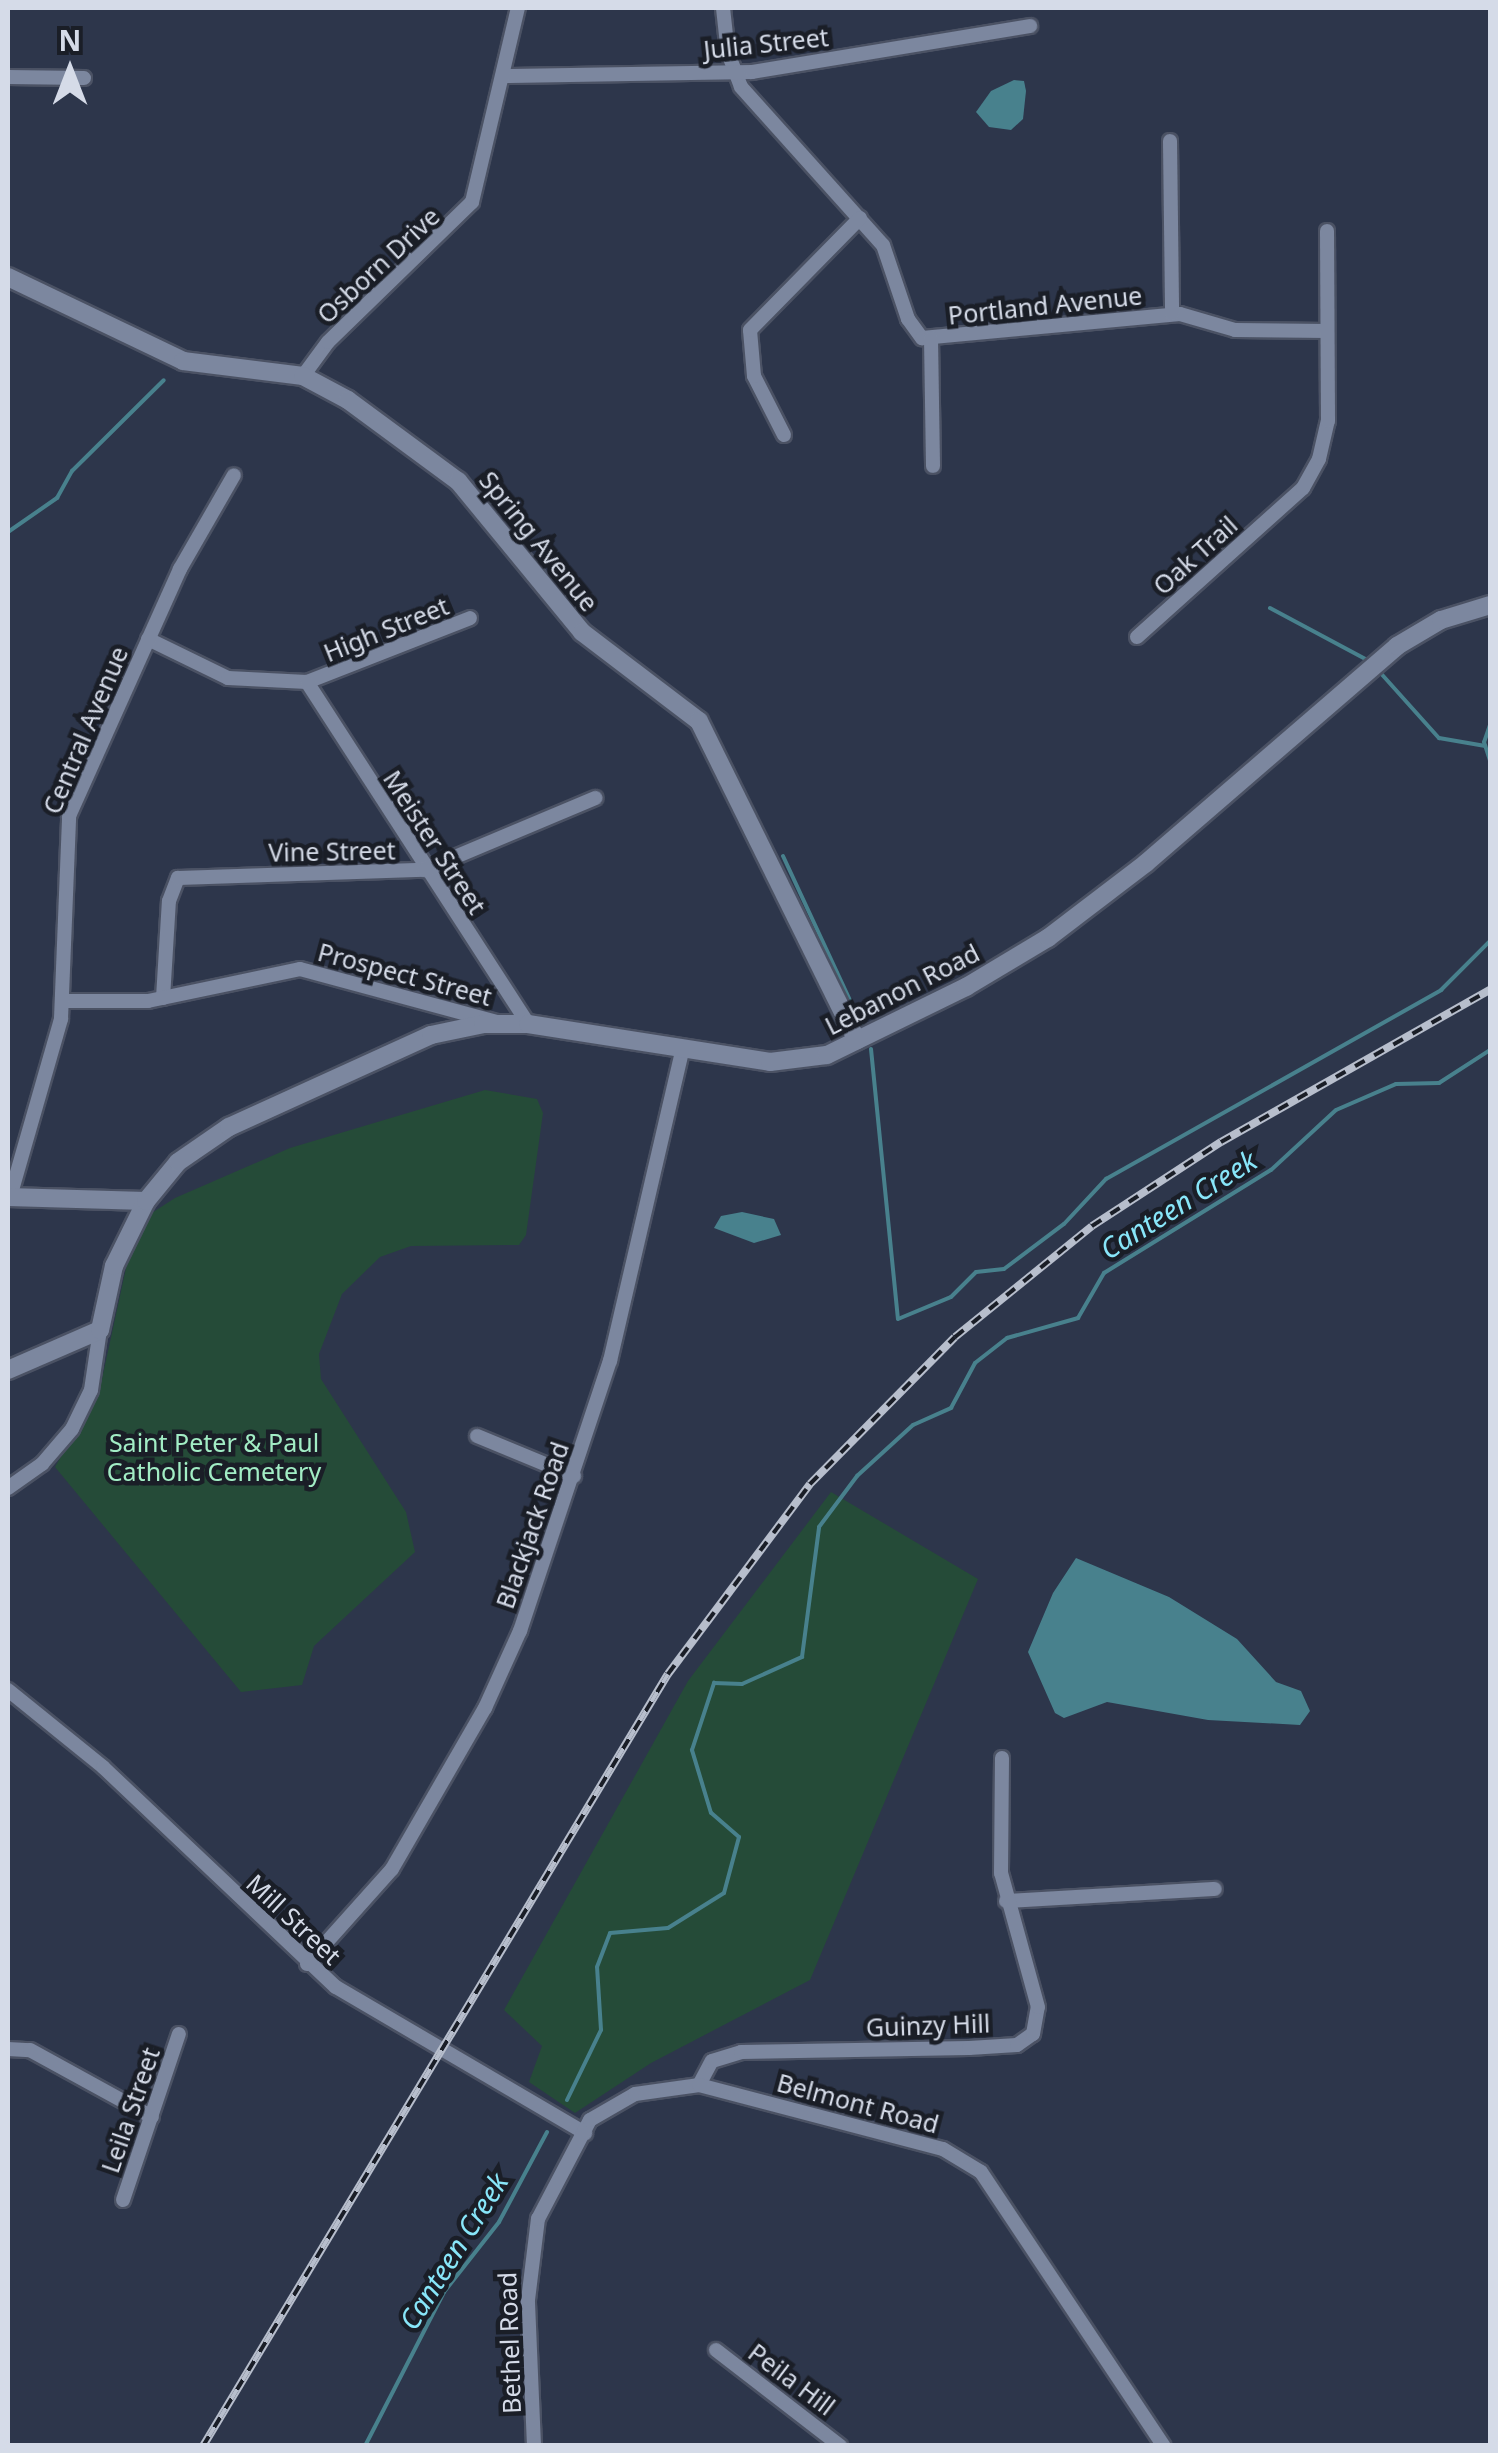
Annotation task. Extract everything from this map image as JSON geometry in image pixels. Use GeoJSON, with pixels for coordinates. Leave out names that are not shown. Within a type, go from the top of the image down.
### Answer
{"type":"FeatureCollection","features":[{"type":"Feature","properties":{"kind":"street","name":"Osborn Drive"},"geometry":{"type":"LineString","coordinates":[[303,376],[328,342],[466,212],[480,181],[518,8]]}},
{"type":"Feature","properties":{"kind":"street","name":"Portland Avenue"},"geometry":{"type":"LineString","coordinates":[[723,8],[734,72],[777,132],[860,218],[892,260],[908,319],[922,338],[1172,314],[1235,330],[1327,331]]}},
{"type":"Feature","properties":{"kind":"street","name":"Julia Street"},"geometry":{"type":"LineString","coordinates":[[504,76],[734,72],[1030,26]]}},
{"type":"Feature","properties":{"kind":"street"},"geometry":{"type":"LineString","coordinates":[[8,77],[84,78]]}},
{"type":"Feature","properties":{"kind":"street"},"geometry":{"type":"LineString","coordinates":[[1170,141],[1172,314]]}},
{"type":"Feature","properties":{"kind":"street"},"geometry":{"type":"LineString","coordinates":[[784,435],[754,376],[750,330],[860,218]]}},
{"type":"Feature","properties":{"kind":"street","name":"Oak Trail"},"geometry":{"type":"LineString","coordinates":[[1137,637],[1282,506],[1313,472],[1324,443],[1327,231]]}},
{"type":"Feature","properties":{"kind":"street","name":"Spring Avenue"},"geometry":{"type":"LineString","coordinates":[[8,278],[182,361],[303,376],[348,400],[458,480],[582,632],[699,721],[857,1040]]}},
{"type":"Feature","properties":{"kind":"street"},"geometry":{"type":"LineString","coordinates":[[931,338],[934,466]]}},
{"type":"Feature","properties":{"kind":"street","name":"Central Avenue"},"geometry":{"type":"LineString","coordinates":[[9,1197],[63,1002],[69,816],[201,527],[234,475]]}},
{"type":"Feature","properties":{"kind":"street","name":"Lebanon Road"},"geometry":{"type":"LineString","coordinates":[[100,1330],[114,1266],[146,1201],[178,1162],[229,1127],[431,1036],[500,1023],[793,1062],[857,1040],[1048,938],[1146,863],[1397,646],[1441,620],[1490,605]]}},
{"type":"Feature","properties":{"kind":"street","name":"High Street"},"geometry":{"type":"LineString","coordinates":[[148,640],[228,678],[308,682],[470,618]]}},
{"type":"Feature","properties":{"kind":"street","name":"Meister Street"},"geometry":{"type":"LineString","coordinates":[[308,682],[528,1024]]}},
{"type":"Feature","properties":{"kind":"street","name":"Vine Street"},"geometry":{"type":"LineString","coordinates":[[163,998],[169,901],[178,878],[427,869],[595,798]]}},
{"type":"Feature","properties":{"kind":"street","name":"Prospect Street"},"geometry":{"type":"LineString","coordinates":[[63,1002],[163,998],[300,970],[500,1023]]}},
{"type":"Feature","properties":{"kind":"street","name":"Blackjack Road"},"geometry":{"type":"LineString","coordinates":[[307,1964],[392,1869],[485,1708],[574,1476],[623,1313],[683,1048]]}},
{"type":"Feature","properties":{"kind":"street"},"geometry":{"type":"LineString","coordinates":[[9,1197],[146,1201]]}},
{"type":"Feature","properties":{"kind":"street"},"geometry":{"type":"LineString","coordinates":[[8,1370],[100,1330]]}},
{"type":"Feature","properties":{"kind":"street"},"geometry":{"type":"LineString","coordinates":[[8,1488],[42,1464],[72,1429],[91,1390],[100,1330]]}},
{"type":"Feature","properties":{"kind":"street"},"geometry":{"type":"LineString","coordinates":[[477,1436],[574,1476]]}},
{"type":"Feature","properties":{"kind":"street","name":"Mill Street"},"geometry":{"type":"LineString","coordinates":[[8,1690],[104,1767],[307,1964],[336,1987],[585,2133]]}},
{"type":"Feature","properties":{"kind":"street","name":"Guinzy Hill"},"geometry":{"type":"LineString","coordinates":[[698,2085],[712,2060],[741,2052],[969,2048],[1026,2040],[1037,2026],[1038,2008],[1006,1901],[998,1842],[1002,1758]]}},
{"type":"Feature","properties":{"kind":"street"},"geometry":{"type":"LineString","coordinates":[[1006,1901],[1215,1889]]}},
{"type":"Feature","properties":{"kind":"street","name":"Leila Street"},"geometry":{"type":"LineString","coordinates":[[123,2200],[180,2034]]}},
{"type":"Feature","properties":{"kind":"street"},"geometry":{"type":"LineString","coordinates":[[8,2050],[30,2050],[152,2117]]}},
{"type":"Feature","properties":{"kind":"street","name":"Belmont Road"},"geometry":{"type":"LineString","coordinates":[[585,2133],[590,2120],[622,2099],[698,2085],[944,2149],[981,2172],[1164,2446]]}},
{"type":"Feature","properties":{"kind":"street","name":"Bethel Road"},"geometry":{"type":"LineString","coordinates":[[534,2446],[530,2242],[585,2133]]}},
{"type":"Feature","properties":{"kind":"street","name":"Peila Hill"},"geometry":{"type":"LineString","coordinates":[[716,2350],[840,2446]]}},
{"type":"Feature","properties":{"kind":"green space","name":"Saint Peter & Paul Catholic Cemetery"},"geometry":{"type":"Polygon","coordinates":[[[485,1090],[537,1099],[543,1113],[526,1235],[519,1245],[411,1246],[380,1257],[342,1294],[319,1354],[321,1379],[406,1512],[415,1552],[314,1646],[302,1685],[241,1692],[55,1467],[100,1388],[131,1245],[147,1216],[175,1198],[290,1148],[485,1090]]]}},
{"type":"Feature","properties":{"kind":"green space"},"geometry":{"type":"Polygon","coordinates":[[[831,1492],[978,1579],[810,1980],[651,2063],[575,2113],[529,2082],[542,2046],[504,2010],[688,1681],[831,1492]]]}},
{"type":"Feature","properties":{"kind":"shaded area"},"geometry":{"type":"Polygon","coordinates":[[[1014,80],[1024,81],[1023,119],[1011,130],[989,127],[976,112],[991,91],[1014,80]]]}},
{"type":"Feature","properties":{"kind":"shaded area"},"geometry":{"type":"Polygon","coordinates":[[[742,1212],[774,1219],[781,1235],[754,1243],[714,1228],[721,1216],[742,1212]]]}},
{"type":"Feature","properties":{"kind":"shaded area"},"geometry":{"type":"Polygon","coordinates":[[[1076,1558],[1169,1597],[1237,1639],[1276,1682],[1301,1691],[1310,1711],[1300,1725],[1208,1720],[1107,1702],[1064,1718],[1055,1713],[1028,1652],[1053,1593],[1076,1558]]]}},
{"type":"Feature","properties":{"kind":"waterway"},"geometry":{"type":"LineString","coordinates":[[8,532],[57,498],[72,471],[164,380]]}},
{"type":"Feature","properties":{"kind":"waterway"},"geometry":{"type":"LineString","coordinates":[[1270,608],[1371,662]]}},
{"type":"Feature","properties":{"kind":"waterway"},"geometry":{"type":"LineString","coordinates":[[1377,669],[1439,738],[1485,746]]}},
{"type":"Feature","properties":{"kind":"waterway"},"geometry":{"type":"LineString","coordinates":[[1490,725],[1484,742],[1490,760]]}},
{"type":"Feature","properties":{"kind":"waterway"},"geometry":{"type":"LineString","coordinates":[[783,856],[862,1026]]}},
{"type":"Feature","properties":{"kind":"waterway"},"geometry":{"type":"LineString","coordinates":[[871,1049],[898,1319],[951,1297],[976,1272],[1004,1269],[1064,1224],[1106,1179],[1441,990],[1490,941]]}},
{"type":"Feature","properties":{"kind":"waterway","name":"Canteen Creek"},"geometry":{"type":"LineString","coordinates":[[567,2100],[601,2030],[597,1967],[610,1933],[668,1928],[724,1893],[739,1837],[711,1813],[692,1750],[714,1683],[742,1684],[802,1657],[819,1527],[857,1476],[913,1425],[951,1408],[975,1363],[1007,1338],[1078,1318],[1104,1273],[1271,1170],[1336,1110],[1396,1084],[1439,1083],[1490,1050]]}},
{"type":"Feature","properties":{"kind":"waterway","name":"Canteen Creek"},"geometry":{"type":"LineString","coordinates":[[365,2446],[444,2292],[499,2222],[547,2132]]}},
{"type":"Feature","properties":{"kind":"railway"},"geometry":{"type":"LineString","coordinates":[[203,2446],[668,1674],[810,1484],[955,1337],[1092,1226],[1221,1142],[1490,990]]}}]}
